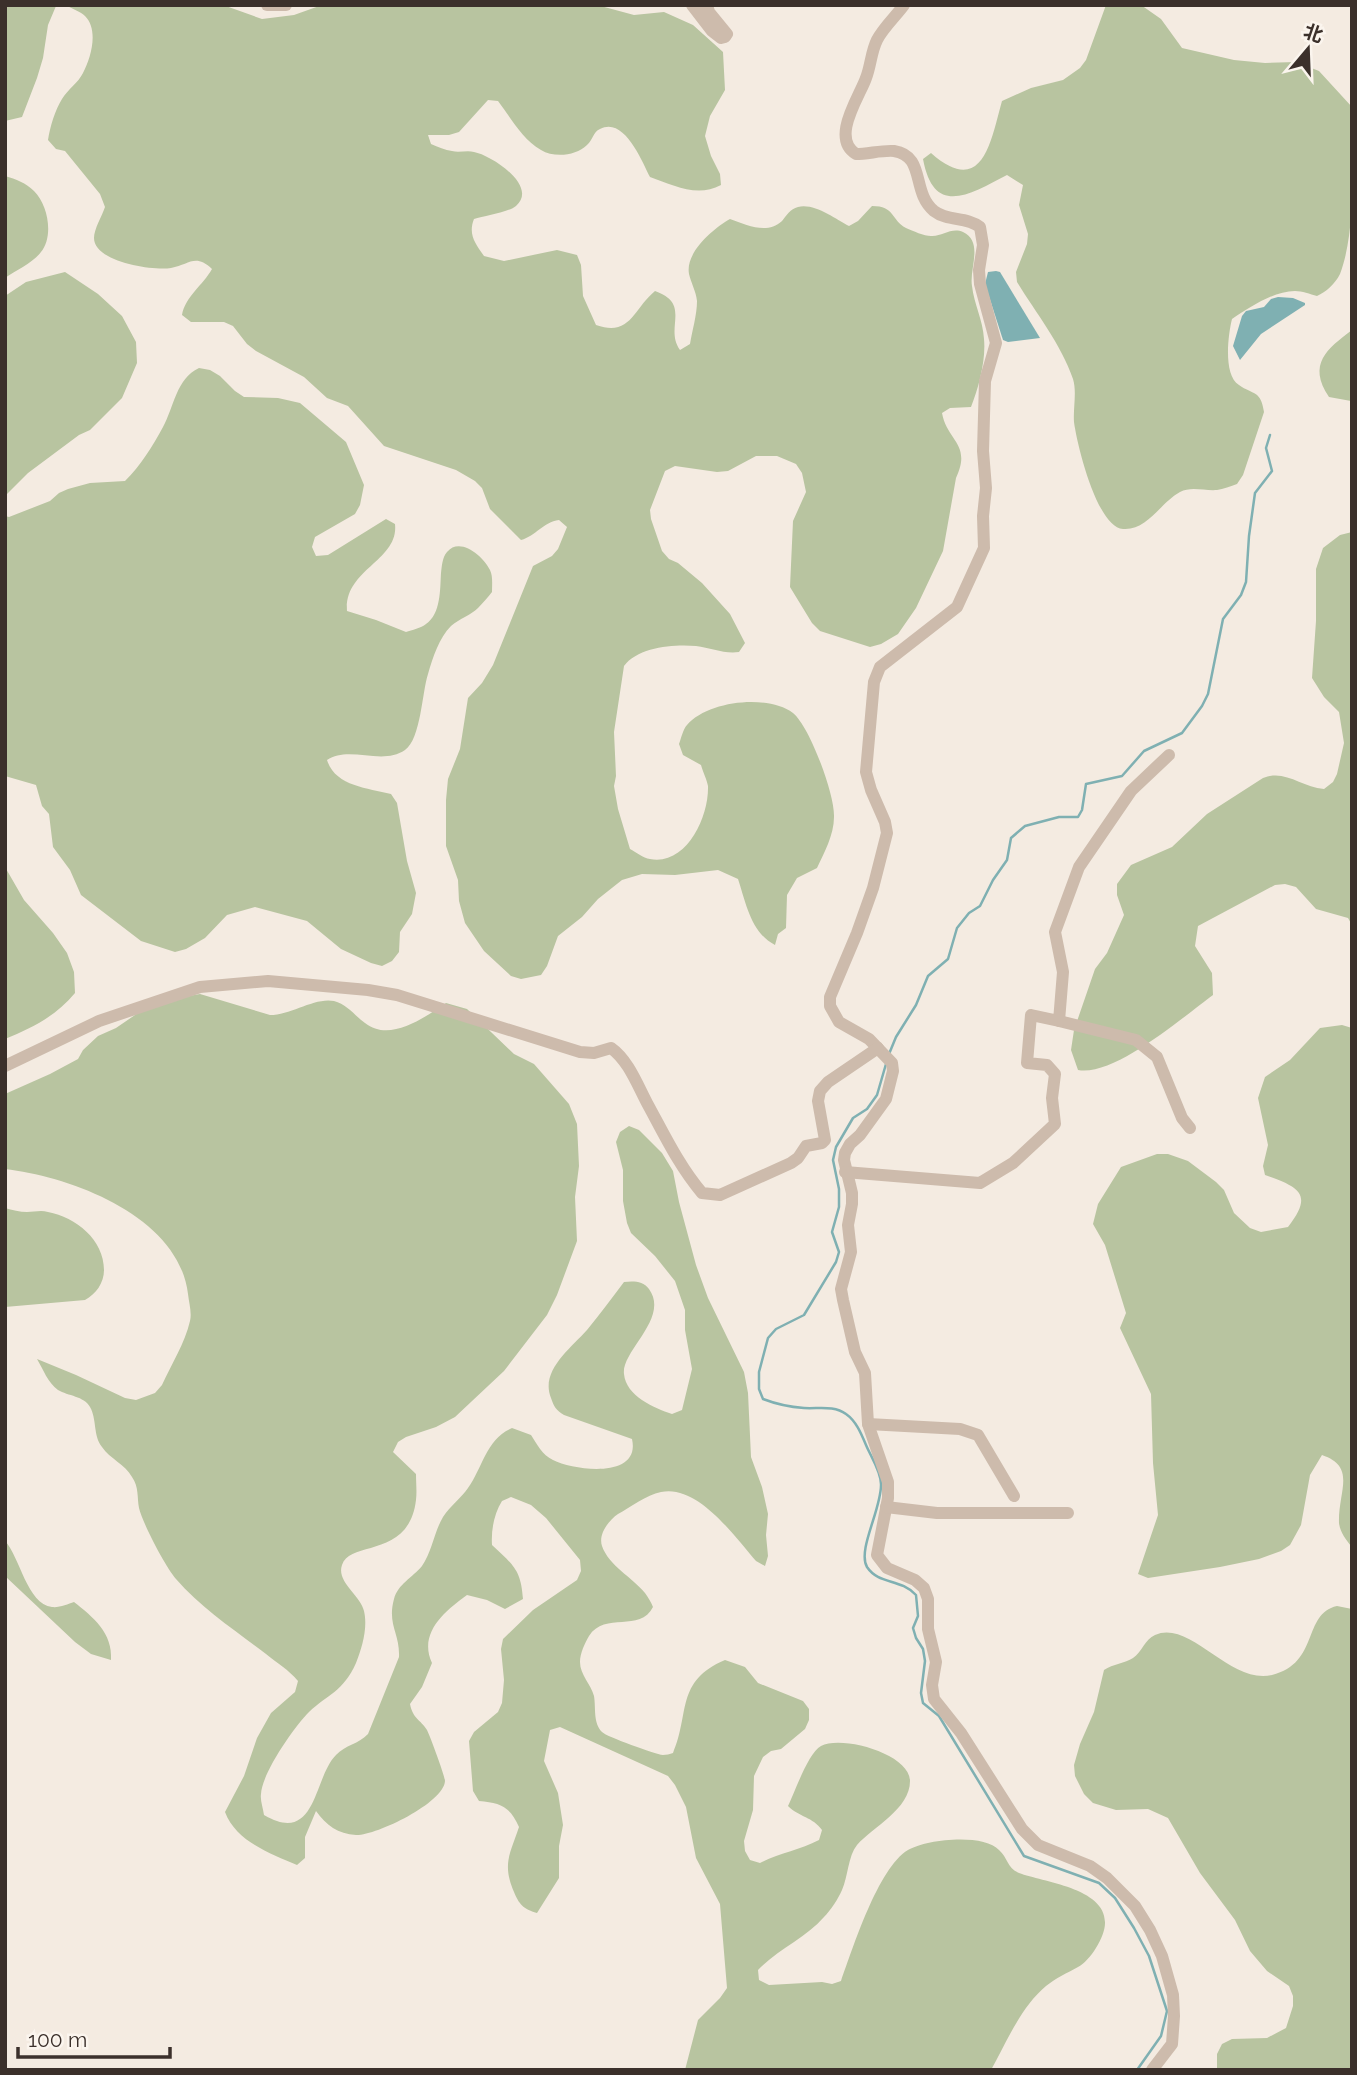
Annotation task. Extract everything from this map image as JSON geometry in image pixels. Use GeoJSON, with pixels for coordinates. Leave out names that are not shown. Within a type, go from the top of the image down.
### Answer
{"type":"FeatureCollection","features":[{"type":"Feature","properties":{"kind":"street"},"geometry":{"type":"LineString","coordinates":[[267,5],[286,5]]}},
{"type":"Feature","properties":{"kind":"street"},"geometry":{"type":"LineString","coordinates":[[692,5],[712,31],[721,38],[725,37],[727,34],[709,12],[707,5]]}},
{"type":"Feature","properties":{"kind":"street"},"geometry":{"type":"LineString","coordinates":[[904,5],[878,38],[866,80],[848,118],[847,142],[851,151],[856,153],[891,151],[906,156],[917,171],[921,194],[927,205],[938,214],[949,218],[962,218],[979,227],[983,245],[980,284],[996,343],[985,381],[984,548],[961,601],[950,616],[880,667],[874,682],[866,772],[887,833],[873,888],[830,997],[830,1006],[839,1022],[869,1039],[892,1063],[892,1083],[886,1099],[845,1153],[845,1172],[852,1193],[848,1225],[851,1252],[841,1289],[855,1352],[865,1373],[868,1424],[886,1471],[888,1498],[877,1555],[887,1568],[915,1580],[924,1588],[928,1599],[928,1629],[935,1653],[932,1685],[934,1699],[961,1733],[1021,1829],[1038,1845],[1090,1866],[1107,1878],[1135,1906],[1162,1956],[1173,1995],[1172,2044],[1152,2070]]}},
{"type":"Feature","properties":{"kind":"street"},"geometry":{"type":"LineString","coordinates":[[1059,1021],[1063,972],[1055,932],[1079,867],[1130,791],[1169,755]]}},
{"type":"Feature","properties":{"kind":"street"},"geometry":{"type":"LineString","coordinates":[[5,1066],[99,1021],[201,987],[268,982],[397,995],[580,1052],[594,1053],[611,1048],[619,1054],[633,1077],[684,1172],[702,1193],[720,1195],[792,1163],[806,1146],[822,1143],[825,1140],[818,1101],[820,1091],[828,1082],[880,1050]]}},
{"type":"Feature","properties":{"kind":"street"},"geometry":{"type":"LineString","coordinates":[[845,1172],[980,1183],[1013,1163],[1055,1124],[1052,1098],[1055,1074],[1047,1065],[1027,1063],[1031,1015],[1136,1040],[1157,1057],[1182,1118],[1190,1128]]}},
{"type":"Feature","properties":{"kind":"street"},"geometry":{"type":"LineString","coordinates":[[868,1424],[960,1429],[978,1436],[1014,1496]]}},
{"type":"Feature","properties":{"kind":"street"},"geometry":{"type":"LineString","coordinates":[[886,1507],[937,1513],[1068,1513]]}},
{"type":"Feature","properties":{"kind":"green space"},"geometry":{"type":"Polygon","coordinates":[[[5,5],[65,5],[56,6],[48,25],[43,58],[22,117],[5,121],[5,5]]]}},
{"type":"Feature","properties":{"kind":"green space"},"geometry":{"type":"Polygon","coordinates":[[[66,5],[223,5],[262,19],[294,15],[322,5],[597,5],[634,15],[664,12],[693,25],[723,52],[725,90],[710,116],[705,136],[720,174],[721,185],[712,189],[694,190],[650,177],[631,142],[617,129],[609,127],[598,130],[589,143],[577,152],[558,155],[546,153],[522,134],[498,101],[488,100],[459,132],[428,135],[431,144],[455,152],[482,154],[491,159],[510,173],[522,190],[521,198],[513,208],[474,219],[472,234],[484,256],[504,261],[557,250],[577,255],[581,265],[583,296],[596,325],[608,328],[624,324],[655,291],[666,296],[675,310],[676,342],[680,350],[690,344],[696,312],[697,301],[689,274],[691,257],[716,228],[730,219],[757,228],[770,227],[782,221],[793,209],[804,206],[818,209],[849,226],[858,221],[872,206],[885,208],[901,225],[928,236],[959,231],[969,236],[974,249],[972,286],[983,332],[983,364],[971,407],[950,408],[942,413],[960,450],[960,467],[943,551],[916,608],[898,634],[870,647],[820,631],[812,623],[790,587],[793,521],[806,492],[802,473],[796,464],[777,456],[756,456],[728,471],[675,466],[665,471],[650,510],[662,551],[702,583],[730,614],[745,643],[739,652],[723,652],[696,646],[667,646],[638,655],[624,666],[614,732],[614,786],[618,809],[630,849],[650,859],[663,859],[674,855],[693,837],[700,825],[707,798],[708,786],[701,765],[683,755],[679,744],[687,725],[709,710],[738,703],[768,703],[793,713],[807,732],[820,762],[830,793],[834,824],[817,868],[797,878],[787,895],[786,928],[778,934],[775,945],[760,933],[755,925],[738,879],[718,870],[675,875],[642,874],[622,880],[558,936],[541,975],[521,979],[511,976],[484,951],[465,923],[459,901],[458,880],[446,846],[448,779],[460,749],[468,698],[482,683],[493,665],[533,566],[552,556],[558,549],[567,527],[559,520],[553,521],[521,540],[490,509],[482,488],[475,481],[456,470],[384,446],[348,406],[327,398],[304,377],[256,351],[233,326],[224,322],[191,322],[182,315],[190,297],[212,269],[206,264],[192,261],[171,268],[151,268],[114,259],[97,246],[94,234],[105,207],[100,194],[65,151],[56,149],[48,140],[57,108],[64,95],[83,73],[92,44],[89,22],[83,14],[66,5]]]}},
{"type":"Feature","properties":{"kind":"green space"},"geometry":{"type":"Polygon","coordinates":[[[1106,5],[1141,5],[1161,19],[1182,48],[1234,60],[1296,62],[1319,71],[1352,107],[1351,215],[1345,256],[1338,278],[1317,296],[1298,291],[1278,294],[1232,319],[1228,344],[1231,373],[1239,385],[1258,396],[1264,412],[1243,475],[1237,484],[1222,489],[1189,489],[1180,492],[1147,521],[1123,529],[1114,525],[1105,515],[1090,483],[1076,433],[1074,384],[1068,366],[1017,282],[1016,272],[1028,234],[1019,205],[1023,185],[1007,175],[967,194],[945,195],[936,189],[928,177],[923,159],[931,153],[949,166],[962,170],[973,167],[982,159],[988,147],[1002,101],[1031,88],[1063,80],[1080,68],[1086,60],[1106,5]]]}},
{"type":"Feature","properties":{"kind":"green space"},"geometry":{"type":"Polygon","coordinates":[[[5,176],[24,184],[39,197],[46,212],[48,229],[45,245],[38,256],[5,278],[5,176]]]}},
{"type":"Feature","properties":{"kind":"green space"},"geometry":{"type":"Polygon","coordinates":[[[65,272],[98,294],[122,316],[136,342],[137,363],[122,398],[90,430],[79,435],[28,473],[5,496],[5,296],[26,282],[65,272]]]}},
{"type":"Feature","properties":{"kind":"green space"},"geometry":{"type":"Polygon","coordinates":[[[1352,330],[1351,401],[1329,397],[1320,375],[1320,366],[1328,351],[1352,330]]]}},
{"type":"Feature","properties":{"kind":"green space"},"geometry":{"type":"Polygon","coordinates":[[[199,368],[220,376],[244,397],[278,398],[300,403],[346,442],[364,485],[360,505],[355,514],[315,537],[312,547],[316,556],[328,555],[386,519],[395,524],[394,537],[389,547],[354,585],[348,597],[347,611],[406,632],[424,625],[435,614],[443,559],[452,548],[458,546],[471,550],[483,559],[491,572],[492,592],[475,610],[451,626],[437,648],[426,682],[418,726],[405,750],[386,756],[345,754],[327,760],[331,769],[344,781],[391,794],[397,803],[407,861],[416,893],[412,914],[400,932],[399,952],[392,961],[382,966],[341,949],[307,921],[255,907],[227,915],[205,938],[186,949],[175,952],[141,941],[81,895],[70,870],[53,847],[49,814],[42,806],[36,785],[5,776],[5,516],[9,517],[50,501],[68,489],[90,483],[125,481],[155,442],[180,386],[199,368]]]}},
{"type":"Feature","properties":{"kind":"green space"},"geometry":{"type":"Polygon","coordinates":[[[1352,532],[1352,925],[1348,918],[1316,909],[1296,887],[1275,885],[1198,926],[1195,946],[1212,973],[1213,995],[1129,1055],[1093,1070],[1078,1070],[1071,1050],[1074,1030],[1095,969],[1107,953],[1124,915],[1117,895],[1117,884],[1131,865],[1172,847],[1207,814],[1263,778],[1286,777],[1324,789],[1333,782],[1344,743],[1339,712],[1324,697],[1312,678],[1316,569],[1323,548],[1340,535],[1352,532]]]}},
{"type":"Feature","properties":{"kind":"green space"},"geometry":{"type":"Polygon","coordinates":[[[5,867],[24,900],[67,953],[74,972],[75,993],[43,1020],[5,1039],[5,867]]]}},
{"type":"Feature","properties":{"kind":"green space"},"geometry":{"type":"Polygon","coordinates":[[[200,994],[270,1015],[319,1001],[334,1001],[347,1007],[365,1023],[385,1030],[407,1026],[446,1003],[467,1009],[514,1054],[534,1064],[569,1104],[577,1124],[577,1241],[557,1295],[547,1315],[504,1371],[455,1417],[398,1442],[393,1452],[416,1474],[416,1500],[411,1519],[403,1532],[392,1540],[347,1557],[342,1565],[342,1577],[364,1611],[365,1631],[360,1651],[346,1680],[309,1712],[287,1739],[263,1785],[261,1801],[264,1815],[281,1822],[294,1822],[304,1816],[328,1765],[336,1755],[368,1734],[399,1657],[392,1616],[396,1594],[422,1566],[443,1517],[468,1488],[496,1439],[512,1428],[531,1435],[549,1458],[576,1467],[604,1469],[627,1461],[632,1452],[632,1439],[564,1415],[554,1406],[549,1388],[558,1361],[587,1330],[624,1282],[644,1284],[654,1300],[650,1323],[625,1365],[626,1382],[635,1395],[649,1405],[672,1414],[682,1410],[692,1369],[685,1330],[685,1310],[675,1281],[655,1256],[631,1233],[627,1223],[623,1201],[623,1170],[616,1142],[620,1132],[629,1126],[639,1130],[662,1153],[673,1171],[696,1265],[708,1298],[744,1372],[748,1393],[751,1457],[768,1514],[768,1556],[765,1566],[756,1561],[714,1514],[688,1496],[675,1492],[661,1492],[650,1496],[611,1520],[601,1541],[605,1553],[640,1587],[653,1607],[640,1619],[604,1625],[596,1629],[586,1642],[580,1667],[594,1696],[597,1724],[602,1732],[631,1745],[663,1755],[673,1753],[691,1688],[709,1668],[725,1660],[745,1667],[758,1683],[803,1701],[809,1709],[809,1720],[805,1729],[781,1749],[771,1751],[763,1757],[754,1776],[753,1810],[744,1841],[750,1860],[760,1863],[819,1840],[822,1830],[788,1806],[807,1764],[821,1746],[844,1743],[873,1749],[887,1755],[907,1771],[910,1781],[904,1800],[890,1817],[857,1845],[842,1890],[832,1908],[809,1931],[758,1970],[759,1980],[769,1985],[822,1982],[832,1984],[841,1981],[868,1910],[887,1873],[897,1859],[916,1846],[941,1841],[981,1841],[999,1850],[1015,1871],[1071,1888],[1095,1902],[1103,1911],[1105,1923],[1096,1948],[1083,1964],[1054,1980],[1037,1994],[1015,2025],[991,2070],[685,2070],[698,2020],[727,1988],[720,1904],[696,1858],[686,1807],[668,1776],[560,1727],[550,1730],[544,1761],[558,1793],[563,1825],[559,1846],[559,1878],[537,1913],[520,1903],[508,1874],[510,1852],[519,1827],[508,1810],[493,1803],[479,1801],[473,1791],[469,1741],[474,1732],[498,1712],[502,1703],[503,1639],[533,1610],[577,1580],[581,1571],[580,1560],[546,1518],[531,1505],[511,1497],[502,1501],[497,1511],[492,1545],[515,1568],[523,1599],[505,1609],[487,1600],[467,1595],[450,1608],[431,1633],[428,1642],[432,1663],[422,1687],[410,1704],[415,1716],[427,1730],[434,1747],[445,1781],[442,1790],[407,1817],[365,1834],[338,1831],[316,1811],[305,1837],[305,1858],[297,1865],[245,1839],[230,1822],[225,1812],[244,1776],[257,1738],[271,1713],[295,1692],[298,1681],[208,1609],[176,1579],[145,1524],[139,1508],[137,1488],[129,1472],[99,1443],[90,1407],[84,1401],[54,1387],[37,1359],[125,1398],[136,1400],[155,1393],[162,1385],[190,1321],[188,1294],[180,1267],[165,1243],[144,1223],[119,1206],[61,1181],[5,1169],[5,1094],[78,1059],[83,1050],[98,1036],[116,1028],[154,1002],[200,994]]]}},
{"type":"Feature","properties":{"kind":"green space"},"geometry":{"type":"Polygon","coordinates":[[[1342,1025],[1352,1028],[1352,1547],[1342,1533],[1339,1523],[1342,1473],[1333,1460],[1322,1455],[1310,1475],[1301,1525],[1290,1545],[1259,1559],[1148,1578],[1138,1574],[1158,1515],[1151,1394],[1120,1328],[1126,1313],[1105,1245],[1093,1224],[1098,1204],[1121,1167],[1157,1154],[1168,1154],[1188,1161],[1216,1182],[1224,1190],[1234,1213],[1250,1228],[1261,1232],[1288,1227],[1296,1216],[1301,1199],[1294,1188],[1265,1175],[1263,1166],[1268,1145],[1258,1098],[1265,1077],[1290,1060],[1320,1028],[1342,1025]]]}},
{"type":"Feature","properties":{"kind":"green space"},"geometry":{"type":"Polygon","coordinates":[[[5,1208],[24,1212],[45,1211],[69,1219],[86,1232],[94,1240],[103,1259],[104,1275],[93,1295],[85,1300],[5,1307],[5,1208]]]}},
{"type":"Feature","properties":{"kind":"green space"},"geometry":{"type":"Polygon","coordinates":[[[5,1541],[36,1598],[52,1607],[74,1602],[100,1626],[109,1642],[111,1660],[91,1654],[75,1642],[5,1576],[5,1541]]]}},
{"type":"Feature","properties":{"kind":"green space"},"geometry":{"type":"Polygon","coordinates":[[[1337,1606],[1352,1609],[1352,2070],[1217,2070],[1217,2054],[1222,2044],[1232,2039],[1267,2038],[1286,2028],[1293,2006],[1289,1986],[1267,1971],[1250,1951],[1235,1920],[1200,1873],[1168,1818],[1148,1809],[1116,1810],[1093,1803],[1084,1794],[1075,1776],[1074,1765],[1094,1712],[1104,1670],[1133,1658],[1155,1635],[1168,1633],[1182,1636],[1241,1671],[1272,1675],[1287,1669],[1297,1660],[1319,1618],[1337,1606]]]}},
{"type":"Feature","properties":{"kind":"water"},"geometry":{"type":"Polygon","coordinates":[[[988,272],[1000,272],[1040,338],[1008,342],[1003,340],[985,284],[988,272]]]}},
{"type":"Feature","properties":{"kind":"water"},"geometry":{"type":"Polygon","coordinates":[[[1293,298],[1305,305],[1261,334],[1240,360],[1233,346],[1242,316],[1246,311],[1264,307],[1271,299],[1293,298]]]}},
{"type":"Feature","properties":{"kind":"waterway"},"geometry":{"type":"LineString","coordinates":[[889,1054],[916,1005],[928,976],[948,959],[957,928],[969,913],[980,906],[1007,860],[1011,838],[1025,826],[1059,817],[1078,817],[1082,810],[1086,784],[1122,776],[1144,751],[1182,733],[1202,706],[1208,694],[1223,619],[1241,595],[1246,582],[1255,493],[1272,471],[1266,448],[1270,435]]}},
{"type":"Feature","properties":{"kind":"waterway"},"geometry":{"type":"LineString","coordinates":[[886,1064],[877,1095],[867,1109],[853,1118],[836,1147],[833,1160],[839,1189],[839,1207],[832,1232],[839,1252],[836,1262],[804,1315],[776,1329],[768,1338],[759,1372],[759,1389],[763,1399],[778,1404],[841,1411],[850,1417],[858,1428],[881,1479],[865,1560],[867,1567],[877,1577],[903,1586],[916,1595],[918,1616],[913,1628],[923,1649],[925,1661],[921,1693],[923,1703],[939,1716],[1024,1856],[1099,1883],[1115,1898],[1149,1956],[1167,2011],[1161,2036],[1137,2070]]}}]}
